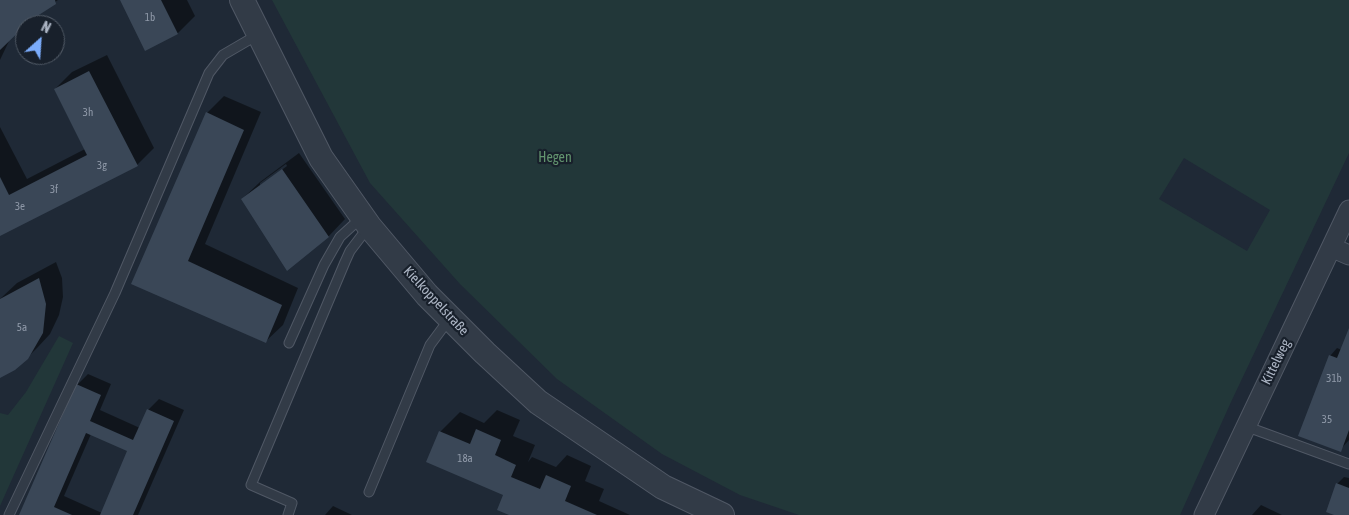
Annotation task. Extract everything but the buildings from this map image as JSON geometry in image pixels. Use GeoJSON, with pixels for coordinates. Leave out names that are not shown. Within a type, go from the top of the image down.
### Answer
{"type":"FeatureCollection","features":[{"type":"Feature","properties":{"kind":"street","name":"Kielkoppelstraße"},"geometry":{"type":"LineString","coordinates":[[242,0],[321,158],[366,221],[427,295],[538,402],[663,487],[722,515]]}},
{"type":"Feature","properties":{"kind":"street","name":"Kittelweg"},"geometry":{"type":"LineString","coordinates":[[1204,515],[1245,426],[1341,252],[1349,210]]}},
{"type":"Feature","properties":{"kind":"lane"},"geometry":{"type":"LineString","coordinates":[[8,515],[115,293],[209,73],[223,55],[259,34]]}},
{"type":"Feature","properties":{"kind":"lane"},"geometry":{"type":"LineString","coordinates":[[289,343],[324,266],[340,237],[366,221]]}},
{"type":"Feature","properties":{"kind":"lane"},"geometry":{"type":"LineString","coordinates":[[288,515],[292,503],[251,485],[345,262],[366,221]]}},
{"type":"Feature","properties":{"kind":"lane"},"geometry":{"type":"LineString","coordinates":[[369,492],[430,345],[450,318]]}},
{"type":"Feature","properties":{"kind":"lane"},"geometry":{"type":"LineString","coordinates":[[1245,426],[1349,464]]}},
{"type":"Feature","properties":{"kind":"green space","name":"Hegen"},"geometry":{"type":"Polygon","coordinates":[[[272,0],[1349,0],[1349,153],[1231,402],[1180,515],[799,515],[740,495],[662,454],[557,379],[460,284],[370,183],[272,0]],[[1184,158],[1159,199],[1247,251],[1270,210],[1184,158]]]}},
{"type":"Feature","properties":{"kind":"green space"},"geometry":{"type":"Polygon","coordinates":[[[59,336],[73,343],[0,506],[0,413],[8,415],[26,392],[59,336]]]}}]}
